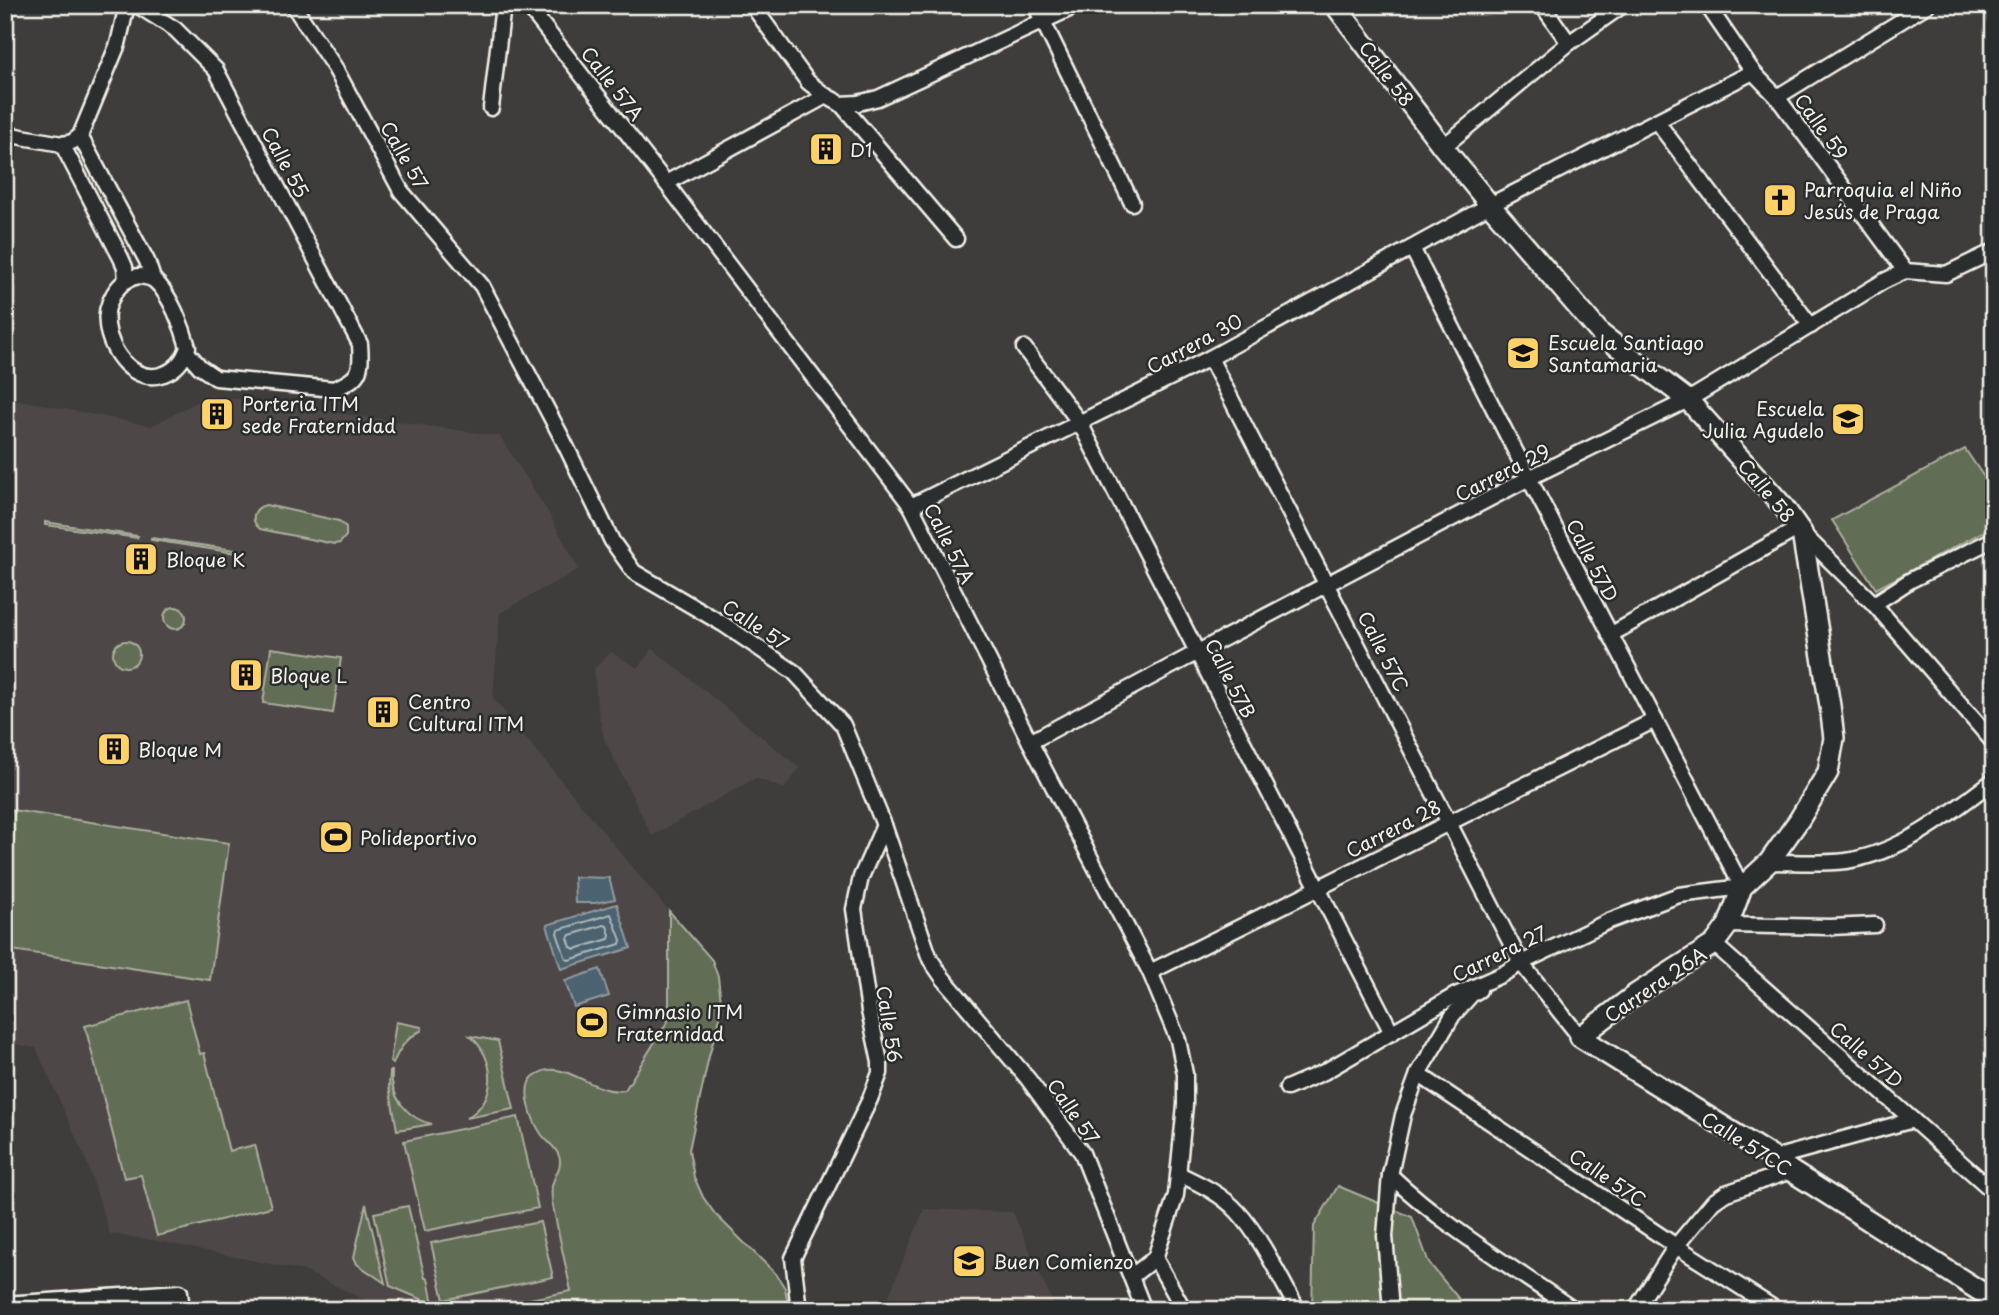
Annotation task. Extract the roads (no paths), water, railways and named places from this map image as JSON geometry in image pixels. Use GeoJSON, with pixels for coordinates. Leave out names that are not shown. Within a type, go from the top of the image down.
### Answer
{"type":"FeatureCollection","features":[{"type":"Feature","properties":{"kind":"street"},"geometry":{"type":"LineString","coordinates":[[5,134],[62,144],[72,142],[80,135],[118,44],[127,5]]}},
{"type":"Feature","properties":{"kind":"street","name":"Calle 55"},"geometry":{"type":"LineString","coordinates":[[137,5],[175,29],[216,70],[360,344],[361,365],[351,382],[334,389],[216,378],[200,367],[187,352]]}},
{"type":"Feature","properties":{"kind":"street","name":"Calle 57"},"geometry":{"type":"LineString","coordinates":[[293,5],[335,68],[401,191],[482,286],[562,438],[612,541],[634,572],[723,624],[794,672],[843,725],[884,825],[930,959],[1028,1079],[1082,1153],[1144,1310]]}},
{"type":"Feature","properties":{"kind":"street"},"geometry":{"type":"LineString","coordinates":[[491,108],[503,5]]}},
{"type":"Feature","properties":{"kind":"street","name":"Calle 57A"},"geometry":{"type":"LineString","coordinates":[[527,5],[911,506],[1150,972],[1178,1040],[1185,1074],[1185,1105],[1176,1195],[1155,1258]]}},
{"type":"Feature","properties":{"kind":"street"},"geometry":{"type":"LineString","coordinates":[[752,5],[808,82],[841,104],[956,239]]}},
{"type":"Feature","properties":{"kind":"street"},"geometry":{"type":"LineString","coordinates":[[1035,5],[1132,203]]}},
{"type":"Feature","properties":{"kind":"street"},"geometry":{"type":"LineString","coordinates":[[841,104],[878,98],[1078,5]]}},
{"type":"Feature","properties":{"kind":"street","name":"Calle 58"},"geometry":{"type":"LineString","coordinates":[[1335,5],[1490,205],[1601,334],[1688,400],[1783,506],[1800,531],[1830,706],[1833,738],[1828,772],[1769,862],[1742,887]]}},
{"type":"Feature","properties":{"kind":"street"},"geometry":{"type":"LineString","coordinates":[[1542,5],[1569,43]]}},
{"type":"Feature","properties":{"kind":"street"},"geometry":{"type":"LineString","coordinates":[[1443,146],[1569,43],[1623,5]]}},
{"type":"Feature","properties":{"kind":"street","name":"Calle 59"},"geometry":{"type":"LineString","coordinates":[[1707,5],[1753,72],[1777,97],[1905,271]]}},
{"type":"Feature","properties":{"kind":"street"},"geometry":{"type":"LineString","coordinates":[[1777,97],[1927,5]]}},
{"type":"Feature","properties":{"kind":"street","name":"Carrera 30"},"geometry":{"type":"LineString","coordinates":[[911,506],[1210,358],[1490,205],[1753,72]]}},
{"type":"Feature","properties":{"kind":"street"},"geometry":{"type":"LineString","coordinates":[[666,183],[826,96]]}},
{"type":"Feature","properties":{"kind":"street"},"geometry":{"type":"LineString","coordinates":[[1657,122],[1811,326]]}},
{"type":"Feature","properties":{"kind":"street"},"geometry":{"type":"LineString","coordinates":[[80,135],[147,261],[153,279],[179,319],[188,347],[182,362],[173,370],[152,378],[132,370],[124,362],[111,342],[106,324],[107,310],[113,295],[125,280],[139,276],[153,279]]}},
{"type":"Feature","properties":{"kind":"street"},"geometry":{"type":"LineString","coordinates":[[62,144],[121,258],[125,267],[125,280]]}},
{"type":"Feature","properties":{"kind":"street","name":"Calle 57D"},"geometry":{"type":"LineString","coordinates":[[1412,248],[1742,887]]}},
{"type":"Feature","properties":{"kind":"street"},"geometry":{"type":"LineString","coordinates":[[1905,271],[1946,274],[1994,251]]}},
{"type":"Feature","properties":{"kind":"street","name":"Carrera 29"},"geometry":{"type":"LineString","coordinates":[[1030,742],[1529,478],[1688,400],[1884,281],[1905,271]]}},
{"type":"Feature","properties":{"kind":"street","name":"Calle 57B"},"geometry":{"type":"LineString","coordinates":[[1024,348],[1080,423],[1392,1033]]}},
{"type":"Feature","properties":{"kind":"street","name":"Calle 57C"},"geometry":{"type":"LineString","coordinates":[[1210,358],[1521,963]]}},
{"type":"Feature","properties":{"kind":"street"},"geometry":{"type":"LineString","coordinates":[[1610,635],[1800,531],[1874,604],[1994,743]]}},
{"type":"Feature","properties":{"kind":"street"},"geometry":{"type":"LineString","coordinates":[[1874,604],[1911,580],[1994,539]]}},
{"type":"Feature","properties":{"kind":"street","name":"Carrera 28"},"geometry":{"type":"LineString","coordinates":[[1150,972],[1655,720]]}},
{"type":"Feature","properties":{"kind":"street"},"geometry":{"type":"LineString","coordinates":[[1769,862],[1847,860],[1879,853],[1940,821],[1994,780]]}},
{"type":"Feature","properties":{"kind":"street","name":"Calle 56"},"geometry":{"type":"LineString","coordinates":[[799,1310],[793,1258],[880,1073],[854,909],[861,877],[884,825]]}},
{"type":"Feature","properties":{"kind":"street","name":"Carrera 26A"},"geometry":{"type":"LineString","coordinates":[[1580,1037],[1636,994],[1714,944],[1727,925],[1742,887]]}},
{"type":"Feature","properties":{"kind":"street","name":"Carrera 27"},"geometry":{"type":"LineString","coordinates":[[1287,1088],[1324,1072],[1454,996],[1609,921],[1679,895],[1742,887]]}},
{"type":"Feature","properties":{"kind":"street"},"geometry":{"type":"LineString","coordinates":[[1727,925],[1875,925]]}},
{"type":"Feature","properties":{"kind":"street","name":"Calle 57D"},"geometry":{"type":"LineString","coordinates":[[1714,944],[1994,1192]]}},
{"type":"Feature","properties":{"kind":"street","name":"Calle 57CC"},"geometry":{"type":"LineString","coordinates":[[1521,963],[1580,1037],[1994,1300]]}},
{"type":"Feature","properties":{"kind":"street"},"geometry":{"type":"LineString","coordinates":[[1391,1310],[1385,1236],[1390,1175],[1404,1115],[1418,1074],[1453,1015],[1472,994],[1503,974]]}},
{"type":"Feature","properties":{"kind":"street","name":"Calle 57C"},"geometry":{"type":"LineString","coordinates":[[1418,1074],[1777,1310]]}},
{"type":"Feature","properties":{"kind":"street"},"geometry":{"type":"LineString","coordinates":[[1774,1158],[1913,1120]]}},
{"type":"Feature","properties":{"kind":"street"},"geometry":{"type":"LineString","coordinates":[[1635,1310],[1676,1245],[1713,1202],[1726,1193],[1791,1171]]}},
{"type":"Feature","properties":{"kind":"street"},"geometry":{"type":"LineString","coordinates":[[1179,1174],[1212,1190],[1237,1211],[1250,1228],[1298,1310]]}},
{"type":"Feature","properties":{"kind":"street"},"geometry":{"type":"LineString","coordinates":[[1390,1175],[1452,1226],[1574,1310]]}},
{"type":"Feature","properties":{"kind":"street"},"geometry":{"type":"LineString","coordinates":[[1132,1276],[1155,1258],[1184,1310]]}},
{"type":"Feature","properties":{"kind":"street"},"geometry":{"type":"LineString","coordinates":[[5,1304],[37,1306],[180,1292],[182,1310]]}},
{"type":"Feature","properties":{"kind":"water"},"geometry":{"type":"Polygon","coordinates":[[[574,877],[609,878],[615,899],[575,903],[574,877]]]}},
{"type":"Feature","properties":{"kind":"water"},"geometry":{"type":"Polygon","coordinates":[[[617,904],[631,948],[561,969],[547,925],[617,904]]]}},
{"type":"Feature","properties":{"kind":"water"},"geometry":{"type":"Polygon","coordinates":[[[600,969],[609,996],[574,1007],[565,981],[600,969]]]}},
{"type":"Feature","properties":{"kind":"place","name":"D1"},"geometry":{"type":"Point","coordinates":[826,149]}},
{"type":"Feature","properties":{"kind":"place","name":"Parroquia el Niño Jesús de Praga"},"geometry":{"type":"Point","coordinates":[1780,200]}},
{"type":"Feature","properties":{"kind":"place","name":"Escuela Santiago Santamaria"},"geometry":{"type":"Point","coordinates":[1523,353]}},
{"type":"Feature","properties":{"kind":"place","name":"Porteria ITM sede Fraternidad"},"geometry":{"type":"Point","coordinates":[217,414]}},
{"type":"Feature","properties":{"kind":"place","name":"Escuela Julia Agudelo"},"geometry":{"type":"Point","coordinates":[1848,419]}},
{"type":"Feature","properties":{"kind":"place","name":"Bloque K"},"geometry":{"type":"Point","coordinates":[141,559]}},
{"type":"Feature","properties":{"kind":"place","name":"Bloque L"},"geometry":{"type":"Point","coordinates":[246,675]}},
{"type":"Feature","properties":{"kind":"place","name":"Centro Cultural ITM"},"geometry":{"type":"Point","coordinates":[383,712]}},
{"type":"Feature","properties":{"kind":"place","name":"Bloque M"},"geometry":{"type":"Point","coordinates":[114,749]}},
{"type":"Feature","properties":{"kind":"place","name":"Polideportivo"},"geometry":{"type":"Point","coordinates":[336,837]}},
{"type":"Feature","properties":{"kind":"place","name":"Gimnasio ITM Fraternidad"},"geometry":{"type":"Point","coordinates":[592,1022]}},
{"type":"Feature","properties":{"kind":"place","name":"Buen Comienzo"},"geometry":{"type":"Point","coordinates":[969,1261]}}]}
